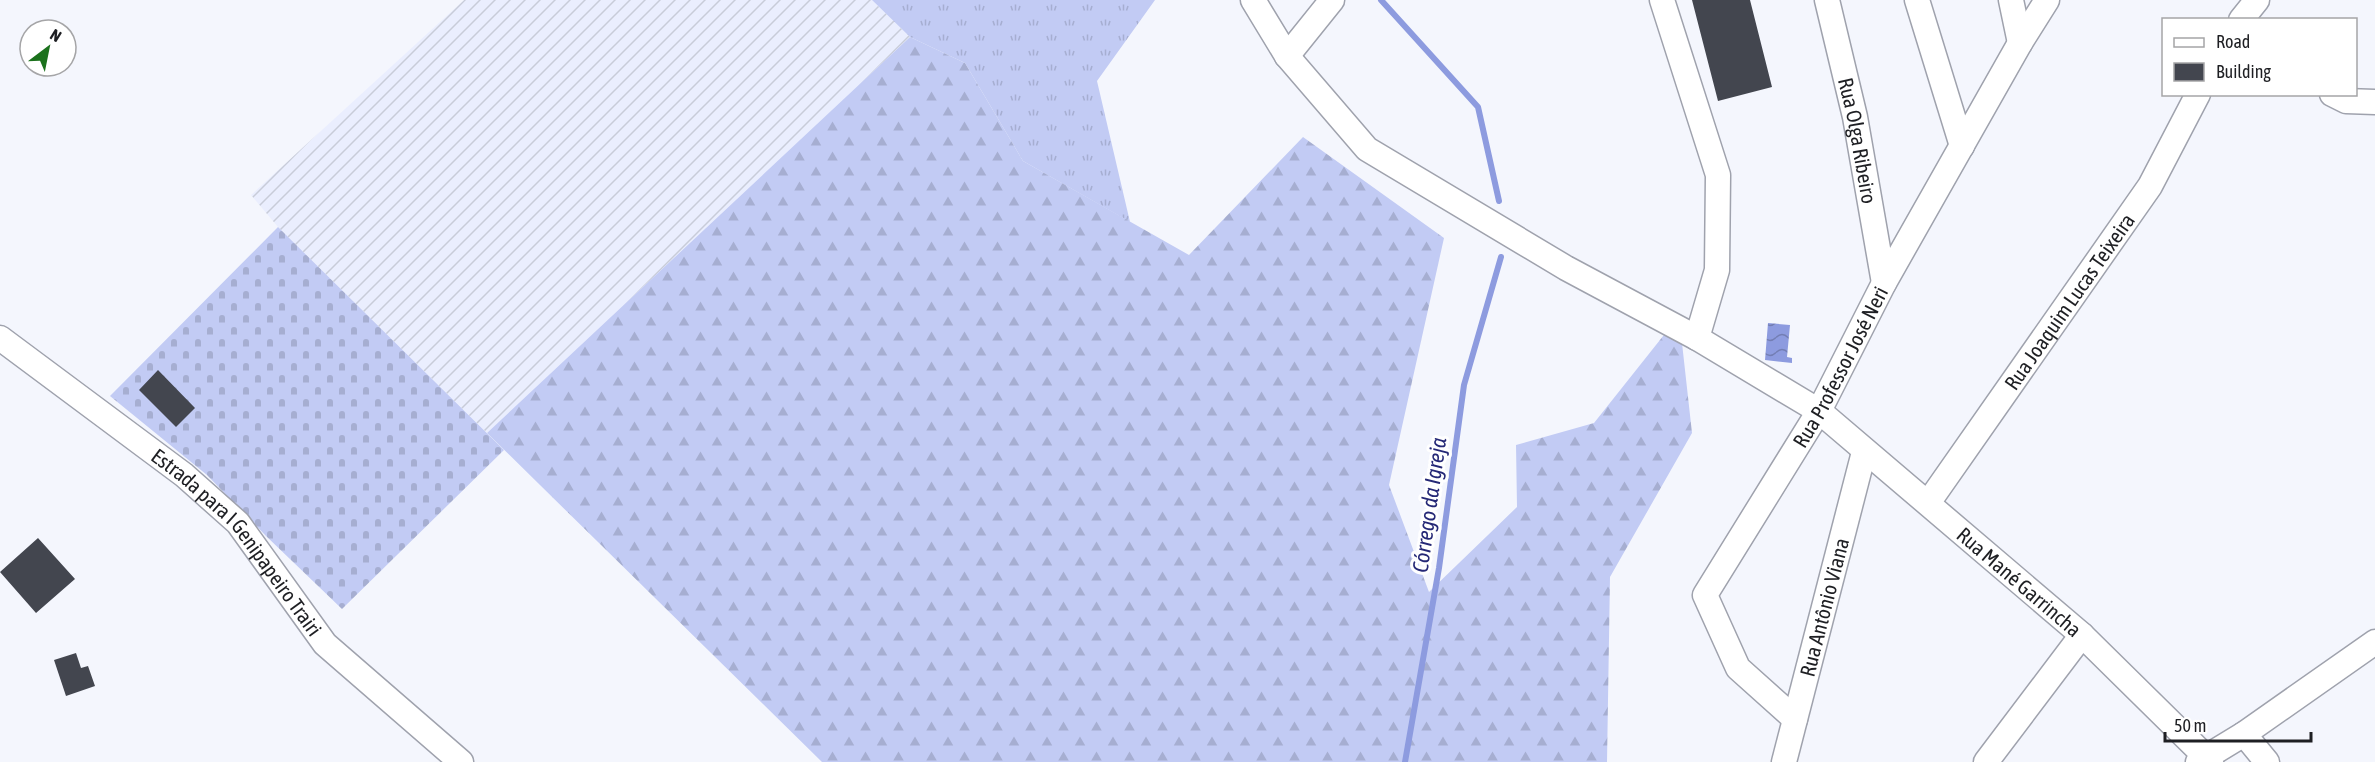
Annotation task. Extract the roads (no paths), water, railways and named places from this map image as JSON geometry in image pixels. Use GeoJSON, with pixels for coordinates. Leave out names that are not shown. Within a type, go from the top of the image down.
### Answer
{"type":"FeatureCollection","features":[{"type":"Feature","properties":{"kind":"street","name":"Rua Mané Garrincha"},"geometry":{"type":"LineString","coordinates":[[1253,0],[1287,56],[1368,149],[1566,268],[1697,338],[1819,411],[1864,452],[1928,502],[2082,635],[2205,760]]}},
{"type":"Feature","properties":{"kind":"street"},"geometry":{"type":"LineString","coordinates":[[1287,56],[1332,0]]}},
{"type":"Feature","properties":{"kind":"street"},"geometry":{"type":"LineString","coordinates":[[1662,0],[1718,176],[1717,270],[1697,338]]}},
{"type":"Feature","properties":{"kind":"street","name":"Rua Olga Ribeiro"},"geometry":{"type":"LineString","coordinates":[[1827,0],[1855,117],[1884,283]]}},
{"type":"Feature","properties":{"kind":"street"},"geometry":{"type":"LineString","coordinates":[[1917,0],[1962,146]]}},
{"type":"Feature","properties":{"kind":"street"},"geometry":{"type":"LineString","coordinates":[[2011,0],[2020,43]]}},
{"type":"Feature","properties":{"kind":"street","name":"Rua Professor José Neri"},"geometry":{"type":"LineString","coordinates":[[1795,719],[1738,668],[1705,595],[1819,411],[1884,283],[2020,43],[2047,0]]}},
{"type":"Feature","properties":{"kind":"street"},"geometry":{"type":"LineString","coordinates":[[2243,18],[2257,0]]}},
{"type":"Feature","properties":{"kind":"street","name":"Rua Joaquim Lucas Teixeira"},"geometry":{"type":"LineString","coordinates":[[1928,502],[2150,186],[2197,96]]}},
{"type":"Feature","properties":{"kind":"street"},"geometry":{"type":"LineString","coordinates":[[2336,96],[2346,101],[2375,102]]}},
{"type":"Feature","properties":{"kind":"street","name":"Estrada para I Genipapeiro Trairi"},"geometry":{"type":"LineString","coordinates":[[0,338],[184,475],[238,524],[326,644],[461,762]]}},
{"type":"Feature","properties":{"kind":"street","name":"Rua Antônio Viana"},"geometry":{"type":"LineString","coordinates":[[1784,762],[1864,452]]}},
{"type":"Feature","properties":{"kind":"street"},"geometry":{"type":"LineString","coordinates":[[1986,762],[2082,635]]}},
{"type":"Feature","properties":{"kind":"street"},"geometry":{"type":"LineString","coordinates":[[2205,760],[2375,642]]}},
{"type":"Feature","properties":{"kind":"street"},"geometry":{"type":"LineString","coordinates":[[2244,734],[2267,762]]}},
{"type":"Feature","properties":{"kind":"water"},"geometry":{"type":"Polygon","coordinates":[[[1768,323],[1790,325],[1787,357],[1792,358],[1792,363],[1765,360],[1768,323]]]}},
{"type":"Feature","properties":{"kind":"waterway","name":"Córrego da Igreja"},"geometry":{"type":"LineString","coordinates":[[1381,0],[1478,107],[1499,201]]}},
{"type":"Feature","properties":{"kind":"waterway","name":"Córrego da Igreja"},"geometry":{"type":"LineString","coordinates":[[1405,762],[1439,568],[1464,385],[1501,257]]}}]}
